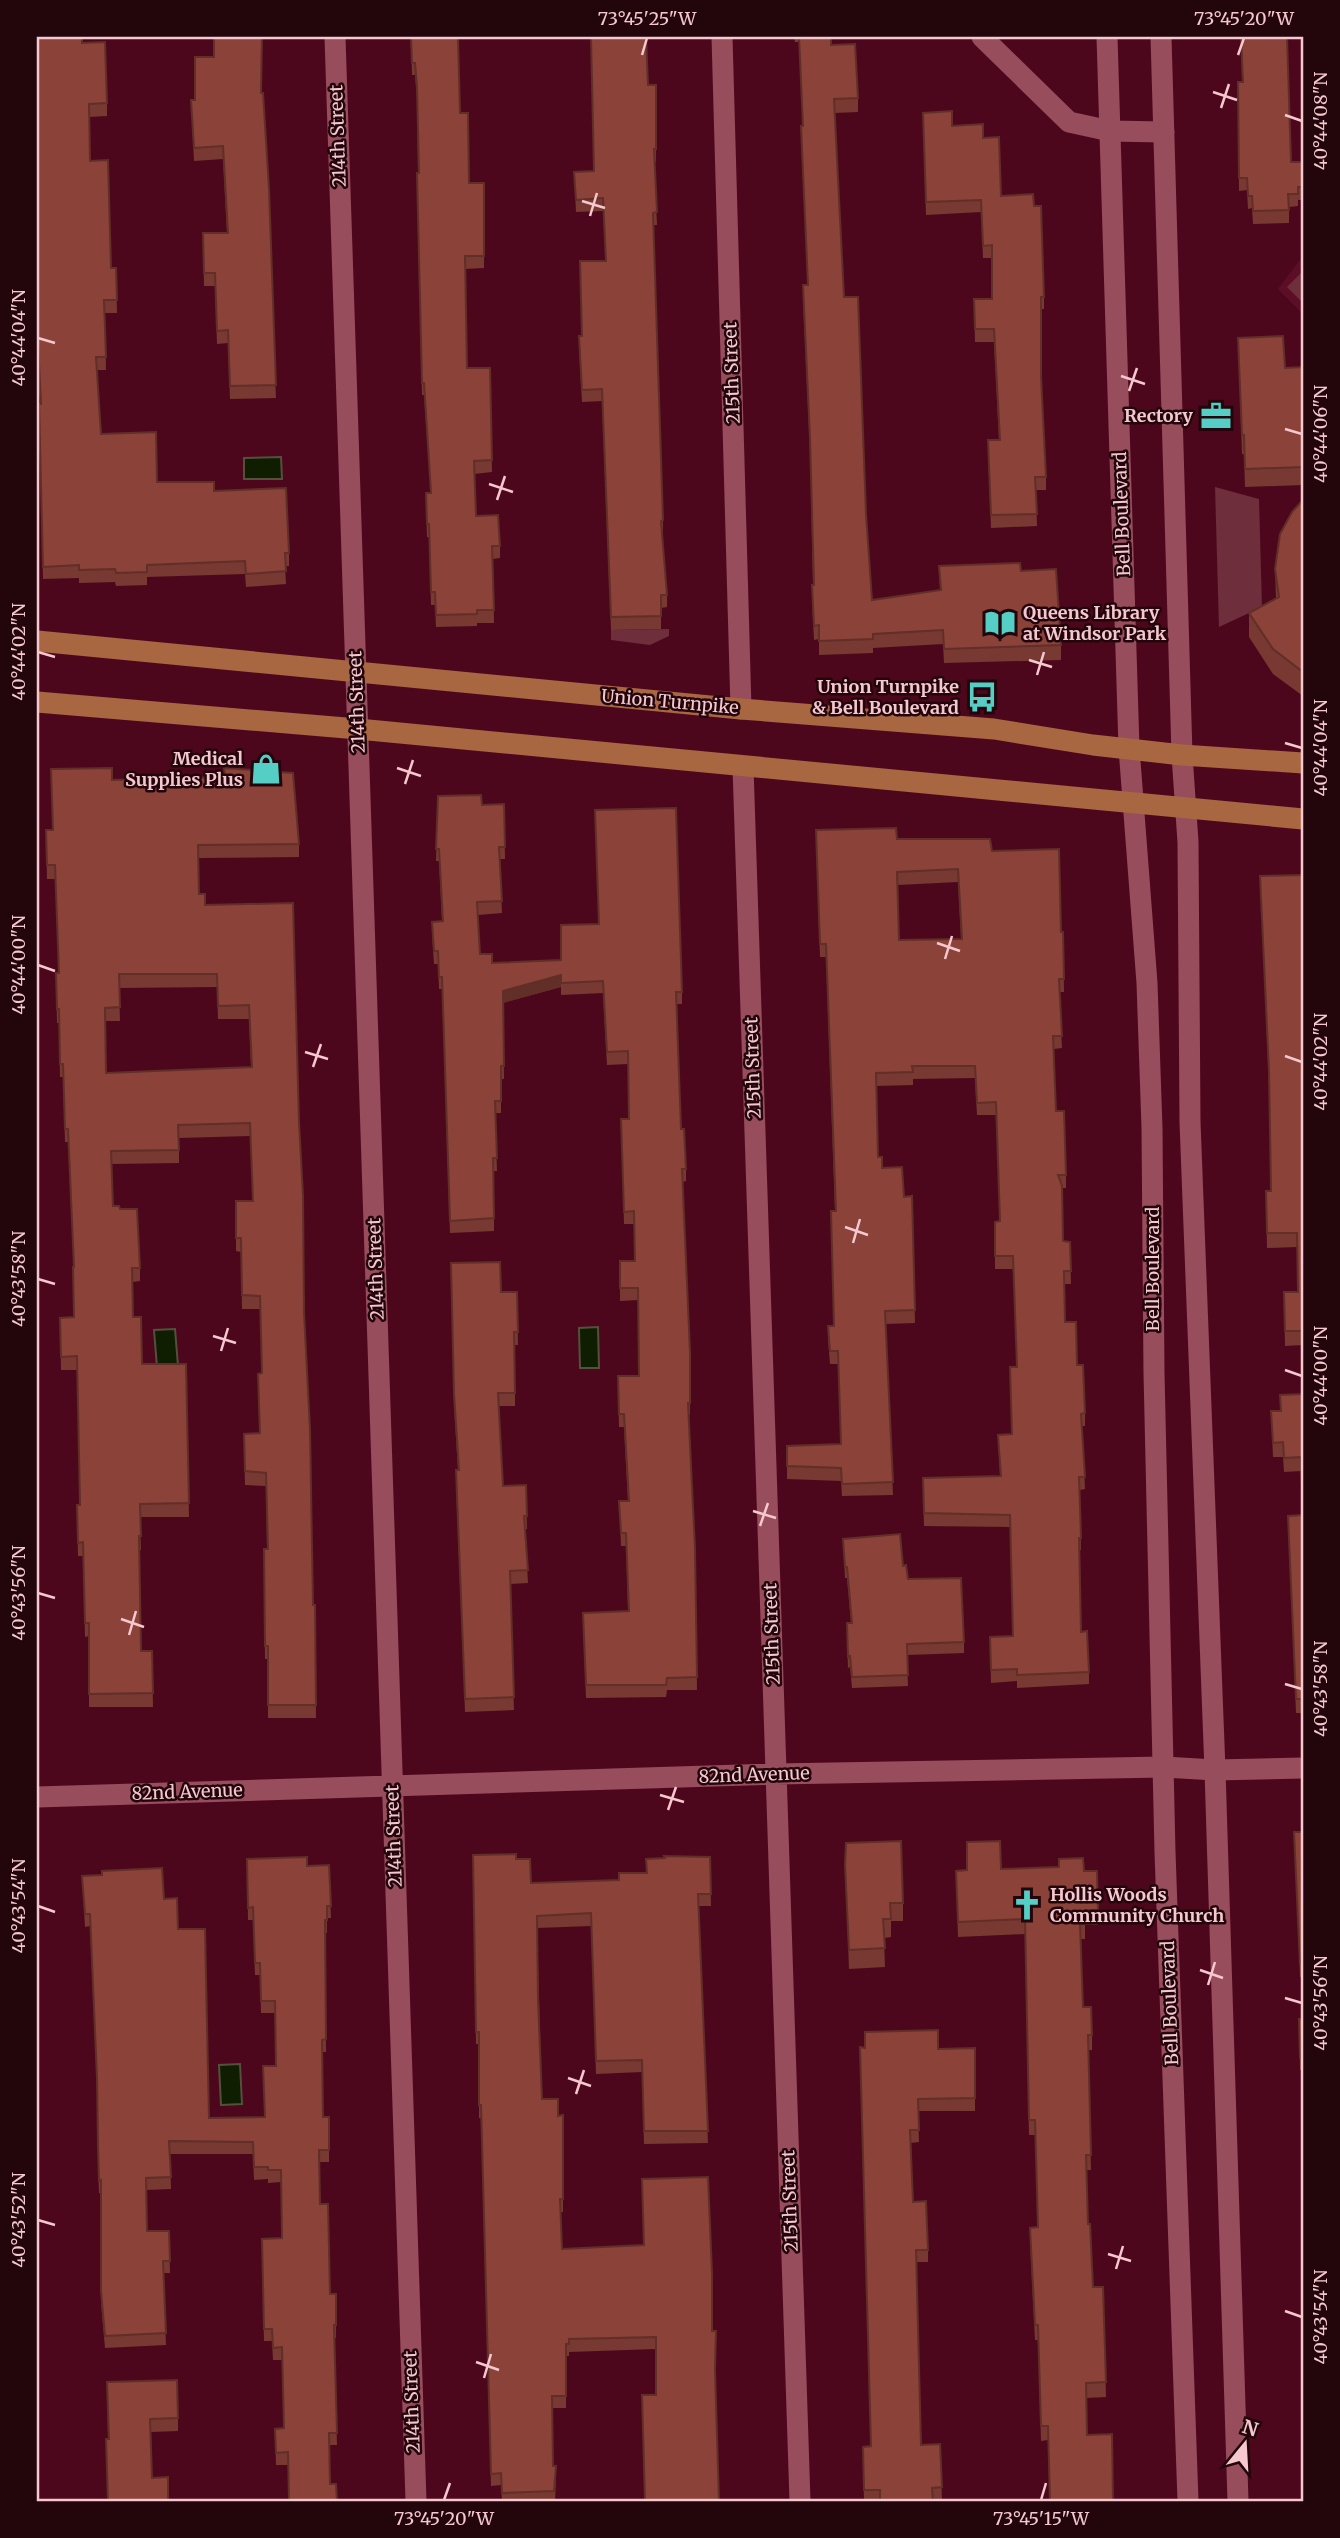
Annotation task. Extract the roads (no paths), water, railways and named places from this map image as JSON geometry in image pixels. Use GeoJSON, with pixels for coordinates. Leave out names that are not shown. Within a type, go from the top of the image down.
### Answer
{"type":"FeatureCollection","features":[{"type":"Feature","properties":{"kind":"main road","name":"Union Turnpike"},"geometry":{"type":"LineString","coordinates":[[37,641],[741,709],[994,729],[1182,755],[1303,763]]}},
{"type":"Feature","properties":{"kind":"main road"},"geometry":{"type":"LineString","coordinates":[[37,702],[358,729],[1303,819]]}},
{"type":"Feature","properties":{"kind":"street","name":"214th Street"},"geometry":{"type":"LineString","coordinates":[[335,37],[416,2501]]}},
{"type":"Feature","properties":{"kind":"street","name":"215th Street"},"geometry":{"type":"LineString","coordinates":[[722,37],[741,709]]}},
{"type":"Feature","properties":{"kind":"street"},"geometry":{"type":"LineString","coordinates":[[982,37],[1069,122],[1110,131],[1164,132]]}},
{"type":"Feature","properties":{"kind":"street","name":"Bell Boulevard"},"geometry":{"type":"LineString","coordinates":[[1107,37],[1129,748],[1147,983],[1152,1115],[1154,1373],[1164,1767],[1188,2501]]}},
{"type":"Feature","properties":{"kind":"street"},"geometry":{"type":"LineString","coordinates":[[1161,37],[1182,755],[1187,809],[1190,1122],[1215,1770],[1238,2501]]}},
{"type":"Feature","properties":{"kind":"street","name":"215th Street"},"geometry":{"type":"LineString","coordinates":[[743,767],[800,2501]]}},
{"type":"Feature","properties":{"kind":"street","name":"82nd Avenue"},"geometry":{"type":"LineString","coordinates":[[37,1797],[776,1774],[1164,1767],[1215,1770],[1303,1768]]}},
{"type":"Feature","properties":{"kind":"place","name":"Rectory"},"geometry":{"type":"Point","coordinates":[1216,416]}},
{"type":"Feature","properties":{"kind":"place","name":"Queens Library at Windsor Park"},"geometry":{"type":"Point","coordinates":[1000,623]}},
{"type":"Feature","properties":{"kind":"place","name":"Union Turnpike & Bell Boulevard"},"geometry":{"type":"Point","coordinates":[982,697]}},
{"type":"Feature","properties":{"kind":"place","name":"Medical Supplies Plus"},"geometry":{"type":"Point","coordinates":[266,769]}},
{"type":"Feature","properties":{"kind":"place","name":"Hollis Woods Community Church"},"geometry":{"type":"Point","coordinates":[1027,1905]}}]}
